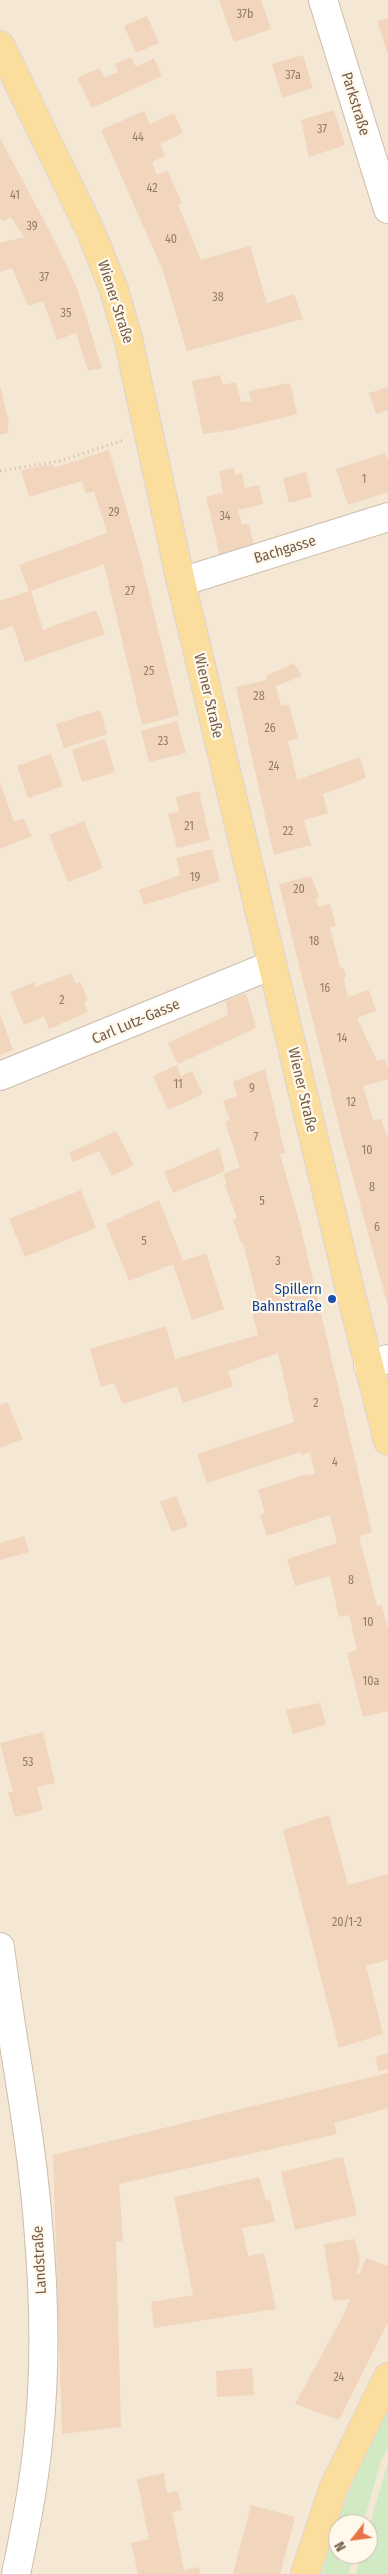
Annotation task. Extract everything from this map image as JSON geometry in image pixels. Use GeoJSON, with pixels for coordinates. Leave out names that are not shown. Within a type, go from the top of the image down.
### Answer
{"type":"FeatureCollection","features":[{"type":"Feature","properties":{"kind":"main road","name":"Wiener Straße"},"geometry":{"type":"LineString","coordinates":[[0,45],[91,232],[114,290],[128,338],[181,582],[272,965],[378,1362],[388,1441]]}},
{"type":"Feature","properties":{"kind":"main road"},"geometry":{"type":"LineString","coordinates":[[305,2574],[334,2487],[388,2377]]}},
{"type":"Feature","properties":{"kind":"street","name":"Parkstraße"},"geometry":{"type":"LineString","coordinates":[[323,0],[388,209]]}},
{"type":"Feature","properties":{"kind":"street","name":"Bachgasse"},"geometry":{"type":"LineString","coordinates":[[181,582],[388,517]]}},
{"type":"Feature","properties":{"kind":"street","name":"Carl Lutz-Gasse"},"geometry":{"type":"LineString","coordinates":[[0,1076],[34,1064],[272,965]]}},
{"type":"Feature","properties":{"kind":"street","name":"Landstraße"},"geometry":{"type":"LineString","coordinates":[[0,1947],[32,2165],[38,2225],[41,2290],[42,2387],[39,2432],[34,2479],[16,2574]]}},
{"type":"Feature","properties":{"kind":"path"},"geometry":{"type":"LineString","coordinates":[[0,471],[60,461],[148,432]]}},
{"type":"Feature","properties":{"kind":"shaded area"},"geometry":{"type":"Polygon","coordinates":[[[0,0],[388,0],[388,2574],[0,2574],[0,0]]]}},
{"type":"Feature","properties":{"kind":"green space"},"geometry":{"type":"Polygon","coordinates":[[[388,2409],[388,2448],[381,2461],[366,2514],[340,2514],[350,2489],[388,2409]]]}},
{"type":"Feature","properties":{"kind":"green space"},"geometry":{"type":"Polygon","coordinates":[[[388,2462],[388,2574],[356,2574],[358,2564],[378,2564],[378,2514],[373,2514],[388,2462]]]}},
{"type":"Feature","properties":{"kind":"green space"},"geometry":{"type":"Polygon","coordinates":[[[328,2552],[328,2564],[351,2564],[348,2574],[322,2574],[328,2552]]]}},
{"type":"Feature","properties":{"kind":"building"},"geometry":{"type":"Polygon","coordinates":[[[219,0],[261,0],[271,29],[234,42],[219,0]]]}},
{"type":"Feature","properties":{"kind":"building"},"geometry":{"type":"Polygon","coordinates":[[[147,16],[159,43],[136,53],[124,26],[147,16]]]}},
{"type":"Feature","properties":{"kind":"building"},"geometry":{"type":"Polygon","coordinates":[[[388,18],[388,55],[377,21],[388,18]]]}},
{"type":"Feature","properties":{"kind":"building"},"geometry":{"type":"Polygon","coordinates":[[[303,55],[313,88],[282,98],[272,64],[303,55]]]}},
{"type":"Feature","properties":{"kind":"building"},"geometry":{"type":"Polygon","coordinates":[[[131,57],[136,67],[154,58],[162,76],[92,108],[77,78],[99,68],[105,78],[118,72],[115,64],[131,57]]]}},
{"type":"Feature","properties":{"kind":"building"},"geometry":{"type":"Polygon","coordinates":[[[334,110],[345,145],[309,157],[301,120],[334,110]]]}},
{"type":"Feature","properties":{"kind":"building"},"geometry":{"type":"Polygon","coordinates":[[[144,111],[150,124],[174,113],[183,133],[160,144],[165,156],[152,162],[157,175],[167,170],[182,203],[178,205],[201,260],[250,246],[267,303],[294,294],[303,319],[187,351],[163,271],[101,130],[144,111]]]}},
{"type":"Feature","properties":{"kind":"building"},"geometry":{"type":"Polygon","coordinates":[[[0,138],[58,247],[77,288],[102,368],[88,371],[76,333],[57,340],[43,301],[28,306],[12,268],[0,272],[0,243],[24,237],[11,217],[2,221],[0,217],[0,138]]]}},
{"type":"Feature","properties":{"kind":"building"},"geometry":{"type":"Polygon","coordinates":[[[220,375],[223,385],[236,382],[241,402],[251,401],[249,391],[290,383],[297,414],[232,430],[203,434],[192,381],[220,375]]]}},
{"type":"Feature","properties":{"kind":"building"},"geometry":{"type":"Polygon","coordinates":[[[0,385],[9,423],[7,424],[9,433],[0,435],[0,385]]]}},
{"type":"Feature","properties":{"kind":"building"},"geometry":{"type":"Polygon","coordinates":[[[388,387],[388,410],[376,414],[369,393],[388,387]]]}},
{"type":"Feature","properties":{"kind":"building"},"geometry":{"type":"Polygon","coordinates":[[[109,450],[139,552],[179,715],[142,725],[104,564],[31,591],[43,630],[96,610],[105,634],[25,662],[13,626],[0,630],[0,601],[29,591],[19,565],[107,533],[94,491],[86,494],[82,481],[29,497],[21,470],[53,464],[54,468],[109,450]]]}},
{"type":"Feature","properties":{"kind":"building"},"geometry":{"type":"Polygon","coordinates":[[[385,453],[388,461],[388,492],[348,505],[336,469],[385,453]]]}},
{"type":"Feature","properties":{"kind":"building"},"geometry":{"type":"Polygon","coordinates":[[[234,468],[235,475],[242,473],[245,488],[259,485],[263,504],[238,510],[242,525],[249,524],[255,549],[220,556],[206,497],[223,493],[219,471],[234,468]]]}},
{"type":"Feature","properties":{"kind":"building"},"geometry":{"type":"Polygon","coordinates":[[[306,472],[312,497],[289,503],[283,478],[306,472]]]}},
{"type":"Feature","properties":{"kind":"building"},"geometry":{"type":"Polygon","coordinates":[[[294,663],[302,676],[276,686],[281,706],[289,704],[298,738],[288,741],[297,780],[360,757],[366,778],[323,794],[328,813],[304,820],[311,845],[274,855],[236,687],[267,680],[266,676],[294,663]]]}},
{"type":"Feature","properties":{"kind":"building"},"geometry":{"type":"Polygon","coordinates":[[[100,710],[107,734],[64,748],[56,724],[100,710]]]}},
{"type":"Feature","properties":{"kind":"building"},"geometry":{"type":"Polygon","coordinates":[[[177,721],[186,753],[149,762],[141,731],[177,721]]]}},
{"type":"Feature","properties":{"kind":"building"},"geometry":{"type":"Polygon","coordinates":[[[105,739],[115,772],[82,782],[72,750],[105,739]]]}},
{"type":"Feature","properties":{"kind":"building"},"geometry":{"type":"Polygon","coordinates":[[[51,754],[63,786],[28,798],[17,766],[51,754]]]}},
{"type":"Feature","properties":{"kind":"building"},"geometry":{"type":"Polygon","coordinates":[[[0,782],[14,822],[23,818],[32,836],[0,849],[0,782]]]}},
{"type":"Feature","properties":{"kind":"building"},"geometry":{"type":"Polygon","coordinates":[[[199,791],[210,840],[177,848],[168,814],[179,812],[176,797],[199,791]]]}},
{"type":"Feature","properties":{"kind":"building"},"geometry":{"type":"Polygon","coordinates":[[[84,821],[103,868],[68,882],[49,835],[84,821]]]}},
{"type":"Feature","properties":{"kind":"building"},"geometry":{"type":"Polygon","coordinates":[[[212,849],[220,881],[144,905],[139,890],[180,875],[176,858],[212,849]]]}},
{"type":"Feature","properties":{"kind":"building"},"geometry":{"type":"Polygon","coordinates":[[[311,876],[319,896],[316,900],[318,907],[330,904],[336,926],[330,928],[340,967],[344,969],[346,976],[344,980],[348,997],[369,990],[376,1011],[357,1018],[377,1061],[385,1059],[388,1071],[388,1079],[363,1086],[373,1120],[381,1119],[388,1139],[388,1307],[340,1130],[279,884],[311,876]]]}},
{"type":"Feature","properties":{"kind":"building"},"geometry":{"type":"Polygon","coordinates":[[[71,973],[76,984],[80,982],[88,1000],[84,1002],[88,1012],[49,1029],[44,1016],[24,1025],[10,992],[34,982],[36,987],[71,973]]]}},
{"type":"Feature","properties":{"kind":"building"},"geometry":{"type":"Polygon","coordinates":[[[246,993],[256,1028],[178,1064],[168,1043],[228,1015],[226,1001],[246,993]]]}},
{"type":"Feature","properties":{"kind":"building"},"geometry":{"type":"Polygon","coordinates":[[[0,1014],[13,1050],[0,1055],[0,1014]]]}},
{"type":"Feature","properties":{"kind":"building"},"geometry":{"type":"Polygon","coordinates":[[[177,1065],[181,1076],[192,1071],[203,1094],[168,1110],[153,1076],[177,1065]]]}},
{"type":"Feature","properties":{"kind":"building"},"geometry":{"type":"Polygon","coordinates":[[[265,1069],[285,1153],[280,1154],[300,1224],[372,1532],[359,1536],[377,1606],[382,1605],[388,1631],[388,1711],[363,1717],[347,1653],[357,1650],[349,1615],[339,1617],[330,1576],[295,1586],[287,1559],[337,1543],[330,1515],[267,1536],[260,1515],[265,1513],[258,1490],[307,1474],[307,1476],[315,1474],[310,1452],[302,1455],[301,1452],[207,1483],[197,1454],[294,1422],[278,1353],[228,1371],[233,1386],[183,1403],[177,1386],[123,1404],[114,1383],[101,1387],[90,1349],[166,1326],[175,1359],[258,1335],[249,1301],[257,1298],[243,1243],[241,1243],[233,1220],[237,1218],[223,1174],[240,1167],[225,1122],[230,1120],[223,1101],[237,1096],[233,1082],[265,1069]]]}},
{"type":"Feature","properties":{"kind":"building"},"geometry":{"type":"Polygon","coordinates":[[[116,1131],[134,1165],[112,1176],[99,1151],[73,1162],[69,1153],[116,1131]]]}},
{"type":"Feature","properties":{"kind":"building"},"geometry":{"type":"Polygon","coordinates":[[[219,1148],[225,1171],[173,1193],[164,1172],[219,1148]]]}},
{"type":"Feature","properties":{"kind":"building"},"geometry":{"type":"Polygon","coordinates":[[[81,1190],[96,1228],[25,1257],[9,1219],[81,1190]]]}},
{"type":"Feature","properties":{"kind":"building"},"geometry":{"type":"Polygon","coordinates":[[[159,1200],[183,1261],[206,1253],[224,1309],[192,1320],[173,1264],[129,1281],[106,1224],[159,1200]]]}},
{"type":"Feature","properties":{"kind":"building"},"geometry":{"type":"Polygon","coordinates":[[[7,1402],[23,1439],[0,1448],[0,1405],[7,1402]]]}},
{"type":"Feature","properties":{"kind":"building"},"geometry":{"type":"Polygon","coordinates":[[[176,1496],[188,1526],[172,1532],[160,1502],[176,1496]]]}},
{"type":"Feature","properties":{"kind":"building"},"geometry":{"type":"Polygon","coordinates":[[[24,1536],[29,1552],[0,1560],[0,1543],[24,1536]]]}},
{"type":"Feature","properties":{"kind":"building"},"geometry":{"type":"Polygon","coordinates":[[[320,1703],[326,1725],[293,1734],[286,1710],[320,1703]]]}},
{"type":"Feature","properties":{"kind":"building"},"geometry":{"type":"Polygon","coordinates":[[[43,1732],[55,1783],[37,1787],[43,1810],[15,1817],[8,1792],[13,1792],[0,1743],[43,1732]]]}},
{"type":"Feature","properties":{"kind":"building"},"geometry":{"type":"Polygon","coordinates":[[[329,1815],[348,1885],[388,1874],[388,1960],[366,1966],[383,2034],[339,2048],[283,1830],[329,1815]]]}},
{"type":"Feature","properties":{"kind":"building"},"geometry":{"type":"Polygon","coordinates":[[[388,2053],[388,2069],[379,2071],[375,2057],[388,2053]]]}},
{"type":"Feature","properties":{"kind":"building"},"geometry":{"type":"Polygon","coordinates":[[[388,2073],[388,2108],[334,2123],[337,2134],[119,2184],[123,2241],[116,2241],[121,2427],[62,2434],[53,2155],[388,2073]]]}},
{"type":"Feature","properties":{"kind":"building"},"geometry":{"type":"Polygon","coordinates":[[[343,2157],[357,2215],[295,2230],[281,2172],[343,2157]]]}},
{"type":"Feature","properties":{"kind":"building"},"geometry":{"type":"Polygon","coordinates":[[[259,2177],[266,2200],[270,2199],[275,2222],[242,2228],[248,2256],[264,2253],[276,2309],[154,2328],[151,2302],[193,2295],[174,2197],[259,2177]]]}},
{"type":"Feature","properties":{"kind":"building"},"geometry":{"type":"Polygon","coordinates":[[[355,2239],[360,2262],[356,2274],[359,2275],[366,2258],[388,2266],[388,2322],[339,2420],[295,2404],[344,2314],[350,2299],[333,2301],[324,2244],[355,2239]]]}},
{"type":"Feature","properties":{"kind":"building"},"geometry":{"type":"Polygon","coordinates":[[[252,2368],[254,2395],[217,2397],[216,2371],[252,2368]]]}},
{"type":"Feature","properties":{"kind":"building"},"geometry":{"type":"Polygon","coordinates":[[[164,2473],[167,2493],[178,2491],[182,2510],[172,2512],[184,2570],[199,2567],[200,2574],[138,2574],[131,2543],[149,2539],[137,2479],[164,2473]]]}},
{"type":"Feature","properties":{"kind":"building"},"geometry":{"type":"Polygon","coordinates":[[[251,2505],[295,2517],[280,2574],[233,2574],[251,2505]]]}},
{"type":"Feature","properties":{"kind":"place","name":"Spillern Bahnstraße"},"geometry":{"type":"Point","coordinates":[332,1299]}}]}
